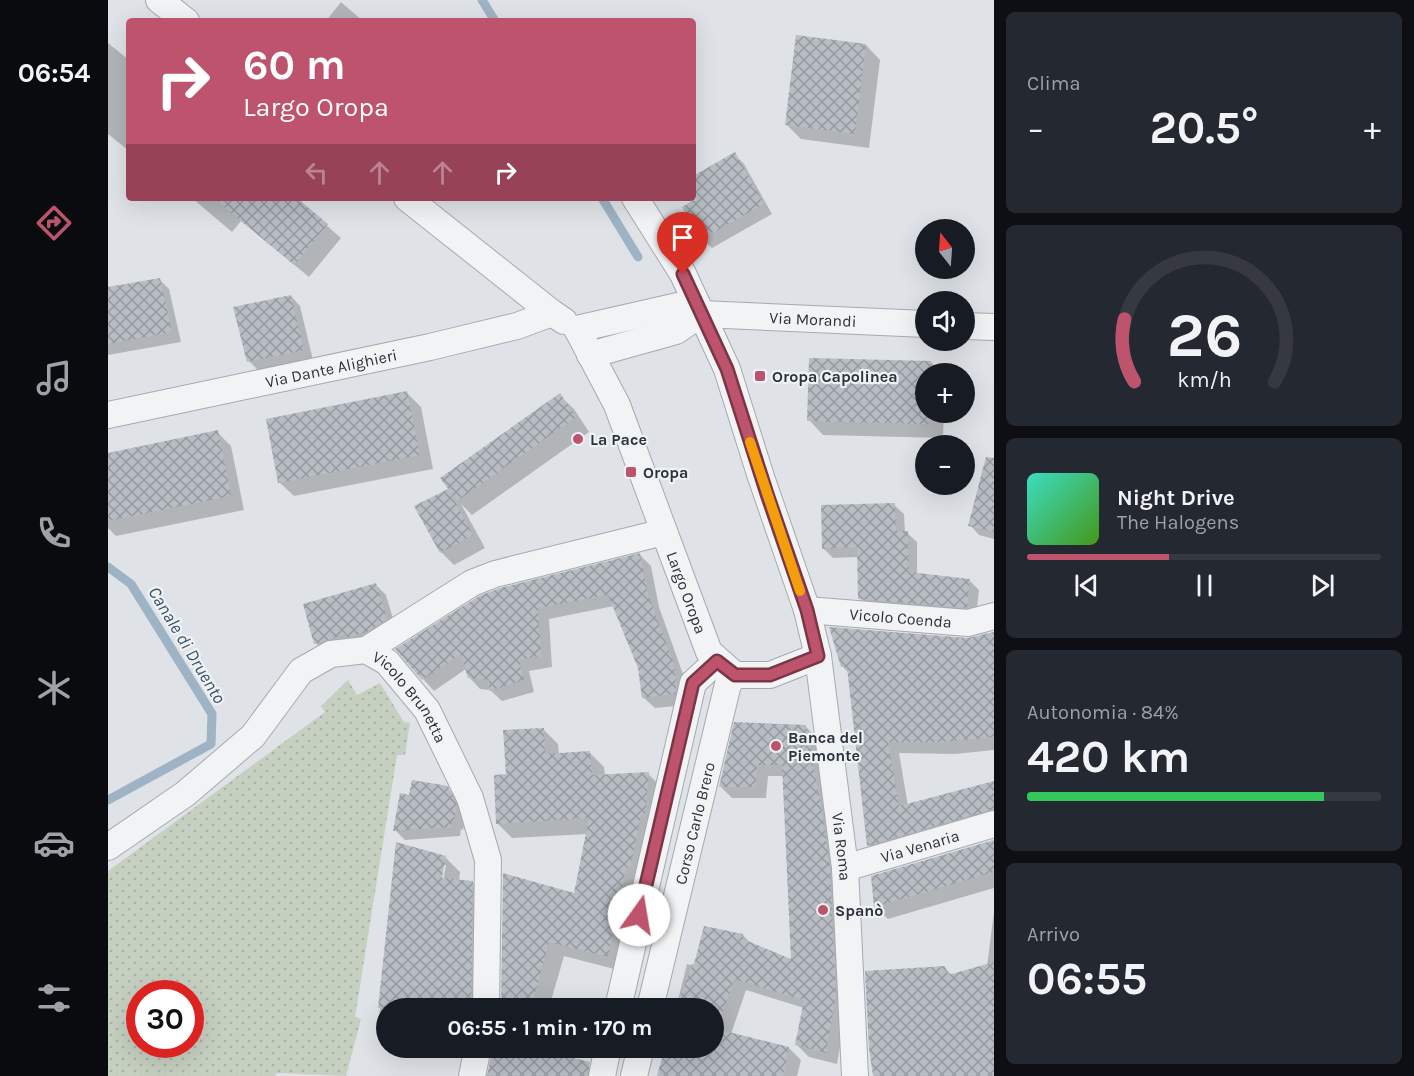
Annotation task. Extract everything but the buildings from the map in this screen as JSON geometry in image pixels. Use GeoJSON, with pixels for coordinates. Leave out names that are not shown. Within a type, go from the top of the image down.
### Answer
{"type":"FeatureCollection","features":[{"type":"Feature","properties":{"kind":"street"},"geometry":{"type":"LineString","coordinates":[[159,0],[182,18]]}},
{"type":"Feature","properties":{"kind":"street"},"geometry":{"type":"LineString","coordinates":[[411,201],[552,313],[577,329],[678,306],[701,314]]}},
{"type":"Feature","properties":{"kind":"street"},"geometry":{"type":"LineString","coordinates":[[637,201],[683,274],[727,369],[807,610],[818,656],[770,675],[726,668]]}},
{"type":"Feature","properties":{"kind":"street","name":"Via Dante Alighieri"},"geometry":{"type":"LineString","coordinates":[[108,415],[430,347],[517,326],[552,313]]}},
{"type":"Feature","properties":{"kind":"street"},"geometry":{"type":"LineString","coordinates":[[590,355],[676,331],[701,314]]}},
{"type":"Feature","properties":{"kind":"street","name":"Via Morandi"},"geometry":{"type":"LineString","coordinates":[[701,314],[915,324]]}},
{"type":"Feature","properties":{"kind":"street"},"geometry":{"type":"LineString","coordinates":[[975,326],[994,327]]}},
{"type":"Feature","properties":{"kind":"street","name":"Largo Oropa"},"geometry":{"type":"LineString","coordinates":[[577,329],[617,405],[709,652],[726,668]]}},
{"type":"Feature","properties":{"kind":"street"},"geometry":{"type":"LineString","coordinates":[[366,650],[472,583],[495,574],[664,532]]}},
{"type":"Feature","properties":{"kind":"street","name":"Vicolo Coenda"},"geometry":{"type":"LineString","coordinates":[[807,610],[968,623],[994,616]]}},
{"type":"Feature","properties":{"kind":"street","name":"Vicolo Brunetta"},"geometry":{"type":"LineString","coordinates":[[108,847],[184,794],[253,736],[301,671],[331,654],[366,650],[387,662],[427,710],[470,798],[488,860],[486,998]]}},
{"type":"Feature","properties":{"kind":"street","name":"Via Roma"},"geometry":{"type":"LineString","coordinates":[[818,656],[845,868],[855,1076]]}},
{"type":"Feature","properties":{"kind":"street","name":"Corso Carlo Brero"},"geometry":{"type":"LineString","coordinates":[[620,998],[693,683],[726,668],[728,684],[652,998]]}},
{"type":"Feature","properties":{"kind":"street","name":"Via Venaria"},"geometry":{"type":"LineString","coordinates":[[845,868],[994,824]]}},
{"type":"Feature","properties":{"kind":"street"},"geometry":{"type":"LineString","coordinates":[[472,1076],[476,1058]]}},
{"type":"Feature","properties":{"kind":"street"},"geometry":{"type":"LineString","coordinates":[[602,1076],[606,1058]]}},
{"type":"Feature","properties":{"kind":"street"},"geometry":{"type":"LineString","coordinates":[[634,1076],[638,1058]]}},
{"type":"Feature","properties":{"kind":"green space"},"geometry":{"type":"Polygon","coordinates":[[[348,680],[357,695],[380,683],[404,722],[410,723],[405,755],[397,755],[355,1017],[361,1019],[346,1076],[277,1073],[275,1076],[108,1076],[108,871],[325,712],[321,706],[348,680]]]}},
{"type":"Feature","properties":{"kind":"waterway"},"geometry":{"type":"LineString","coordinates":[[482,0],[493,18]]}},
{"type":"Feature","properties":{"kind":"waterway"},"geometry":{"type":"LineString","coordinates":[[604,201],[638,257]]}},
{"type":"Feature","properties":{"kind":"waterway","name":"Canale di Druento"},"geometry":{"type":"LineString","coordinates":[[108,567],[131,584],[212,714],[211,744],[108,800]]}},
{"type":"Feature","properties":{"kind":"slow traffic"},"geometry":{"type":"LineString","coordinates":[[750,442],[800,591]]}},
{"type":"Feature","properties":{"kind":"place","name":"Oropa Capolinea"},"geometry":{"type":"Point","coordinates":[760,376]}},
{"type":"Feature","properties":{"kind":"place","name":"La Pace"},"geometry":{"type":"Point","coordinates":[578,439]}},
{"type":"Feature","properties":{"kind":"place","name":"Oropa"},"geometry":{"type":"Point","coordinates":[631,472]}},
{"type":"Feature","properties":{"kind":"place","name":"Banca del Piemonte"},"geometry":{"type":"Point","coordinates":[776,746]}},
{"type":"Feature","properties":{"kind":"place","name":"Spanò"},"geometry":{"type":"Point","coordinates":[823,910]}},
{"type":"Feature","properties":{"kind":"route"},"geometry":{"type":"LineString","coordinates":[[639,915],[693,683],[717,661],[735,675],[770,675],[818,656],[807,610],[727,369],[683,274]]}}]}
